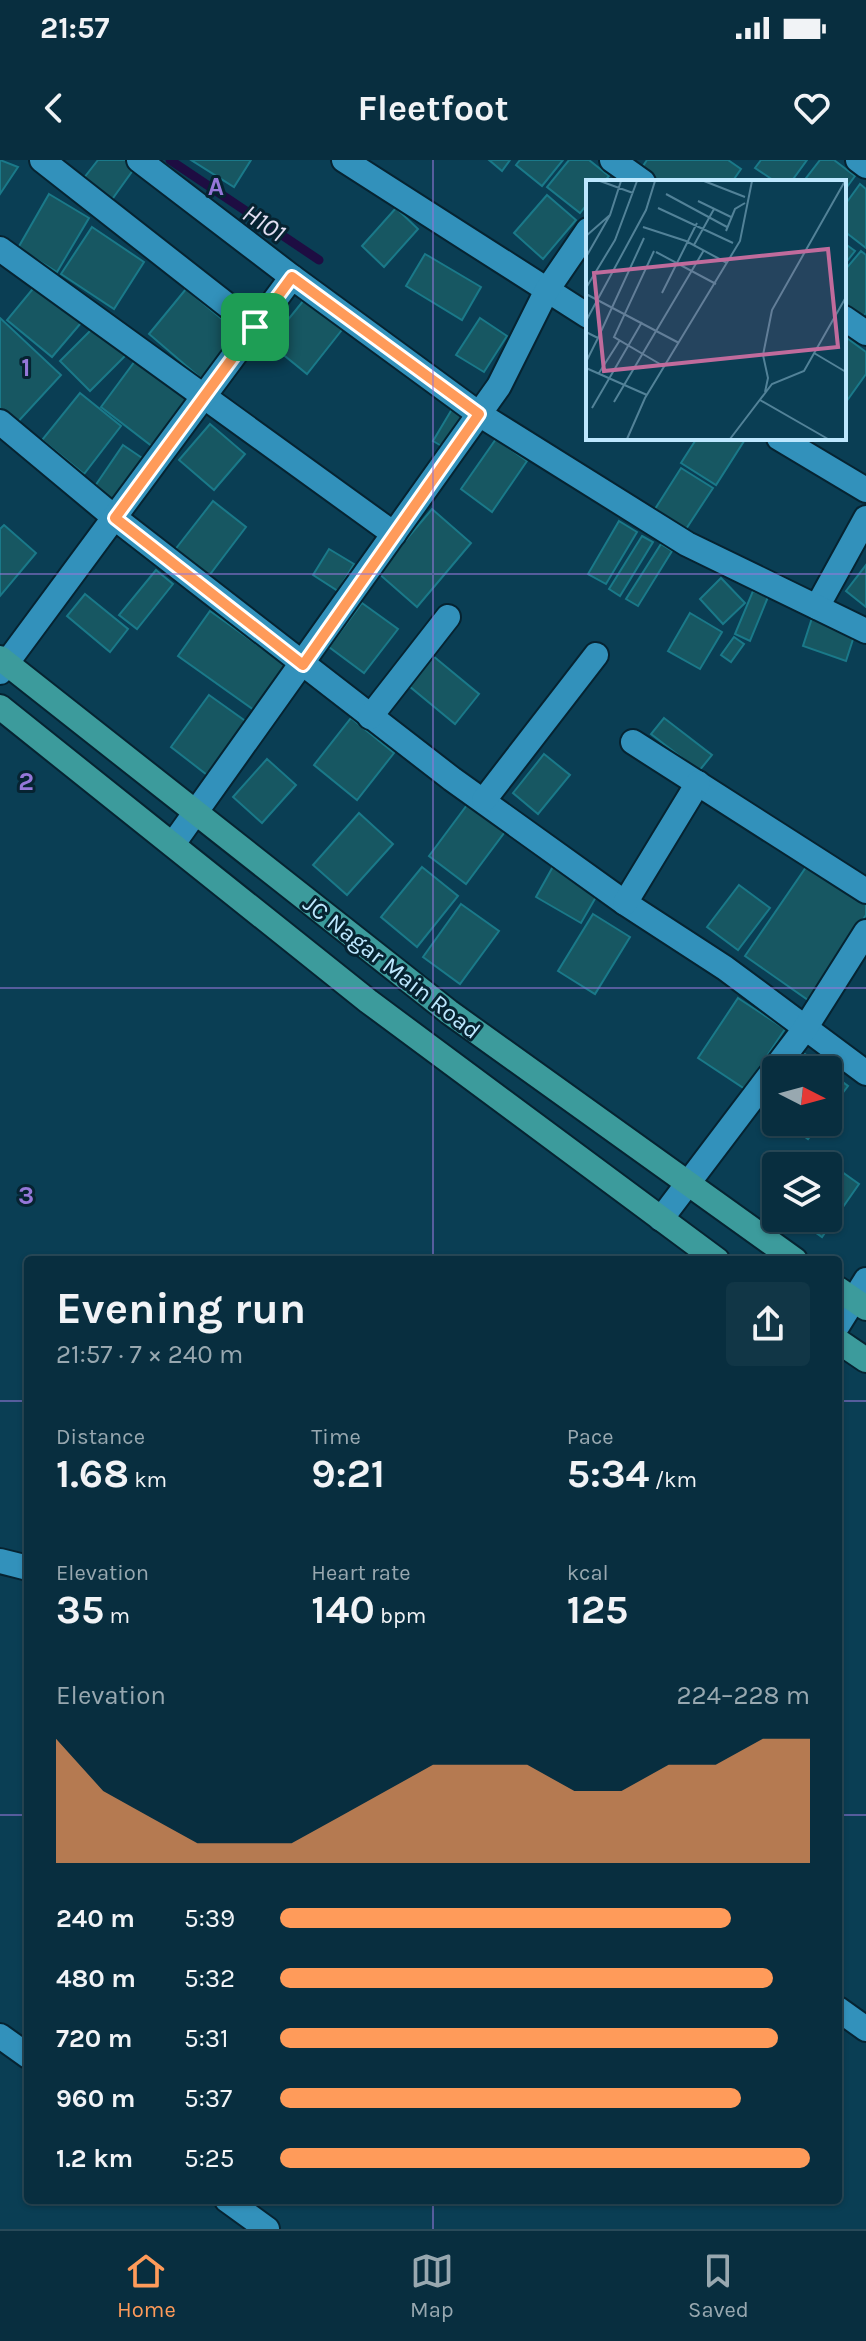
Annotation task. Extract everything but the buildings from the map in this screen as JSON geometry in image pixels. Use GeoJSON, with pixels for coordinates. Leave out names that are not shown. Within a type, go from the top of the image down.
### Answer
{"type":"FeatureCollection","features":[{"type":"Feature","properties":{"kind":"main road","name":"JC Nagar Main Road"},"geometry":{"type":"LineString","coordinates":[[2,665],[196,811],[449,1012],[789,1256]]}},
{"type":"Feature","properties":{"kind":"main road","name":"JC Nagar Main Road"},"geometry":{"type":"LineString","coordinates":[[0,707],[368,1001],[712,1256]]}},
{"type":"Feature","properties":{"kind":"main road"},"geometry":{"type":"LineString","coordinates":[[842,1344],[866,1360]]}},
{"type":"Feature","properties":{"kind":"street"},"geometry":{"type":"LineString","coordinates":[[42,160],[255,327]]}},
{"type":"Feature","properties":{"kind":"street"},"geometry":{"type":"LineString","coordinates":[[139,160],[479,414],[687,544],[866,631]]}},
{"type":"Feature","properties":{"kind":"street"},"geometry":{"type":"LineString","coordinates":[[344,160],[586,315]]}},
{"type":"Feature","properties":{"kind":"street"},"geometry":{"type":"LineString","coordinates":[[858,160],[866,166]]}},
{"type":"Feature","properties":{"kind":"street"},"geometry":{"type":"LineString","coordinates":[[173,844],[499,386],[547,290],[586,233]]}},
{"type":"Feature","properties":{"kind":"street"},"geometry":{"type":"LineString","coordinates":[[0,249],[394,534]]}},
{"type":"Feature","properties":{"kind":"street"},"geometry":{"type":"LineString","coordinates":[[2,665],[115,518],[292,277]]}},
{"type":"Feature","properties":{"kind":"street"},"geometry":{"type":"LineString","coordinates":[[846,319],[866,333]]}},
{"type":"Feature","properties":{"kind":"street"},"geometry":{"type":"LineString","coordinates":[[0,422],[115,518],[370,717],[625,903],[725,968],[804,1030],[866,1073]]}},
{"type":"Feature","properties":{"kind":"street"},"geometry":{"type":"LineString","coordinates":[[782,440],[866,490]]}},
{"type":"Feature","properties":{"kind":"street"},"geometry":{"type":"LineString","coordinates":[[817,607],[866,518]]}},
{"type":"Feature","properties":{"kind":"street"},"geometry":{"type":"LineString","coordinates":[[370,717],[448,617]]}},
{"type":"Feature","properties":{"kind":"street"},"geometry":{"type":"LineString","coordinates":[[484,800],[596,655]]}},
{"type":"Feature","properties":{"kind":"street"},"geometry":{"type":"LineString","coordinates":[[633,742],[866,891]]}},
{"type":"Feature","properties":{"kind":"street"},"geometry":{"type":"LineString","coordinates":[[625,903],[698,783]]}},
{"type":"Feature","properties":{"kind":"street"},"geometry":{"type":"LineString","coordinates":[[661,1219],[804,1030],[866,932]]}},
{"type":"Feature","properties":{"kind":"street"},"geometry":{"type":"LineString","coordinates":[[842,1318],[856,1294]]}},
{"type":"Feature","properties":{"kind":"street"},"geometry":{"type":"LineString","coordinates":[[0,1561],[24,1567]]}},
{"type":"Feature","properties":{"kind":"street"},"geometry":{"type":"LineString","coordinates":[[842,2012],[866,2029]]}},
{"type":"Feature","properties":{"kind":"street"},"geometry":{"type":"LineString","coordinates":[[0,2036],[24,2053]]}},
{"type":"Feature","properties":{"kind":"street"},"geometry":{"type":"LineString","coordinates":[[231,2213],[267,2229]]}},
{"type":"Feature","properties":{"kind":"waterway","name":"H101"},"geometry":{"type":"LineString","coordinates":[[170,160],[319,260]]}},
{"type":"Feature","properties":{"kind":"route"},"geometry":{"type":"LineString","coordinates":[[292,277],[479,414],[303,665],[115,518],[255,327],[292,277]]}}]}
